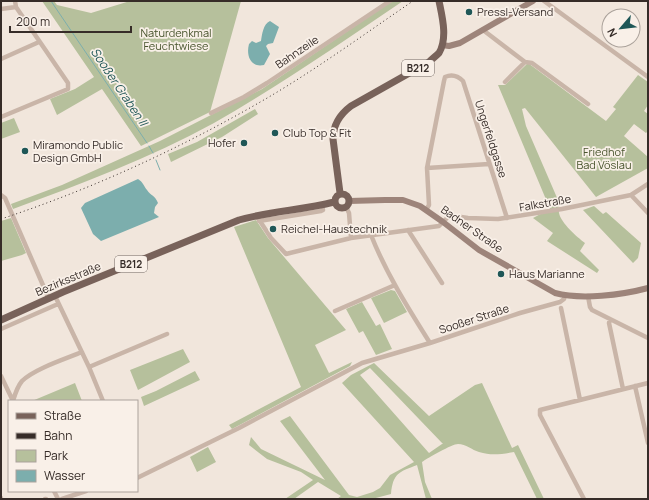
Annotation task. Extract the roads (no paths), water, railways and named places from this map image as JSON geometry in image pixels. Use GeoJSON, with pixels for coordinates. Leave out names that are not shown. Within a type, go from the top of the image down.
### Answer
{"type":"FeatureCollection","features":[{"type":"Feature","properties":{"kind":"main road"},"geometry":{"type":"LineString","coordinates":[[439,1],[443,28],[442,45]]}},
{"type":"Feature","properties":{"kind":"main road","name":"B212"},"geometry":{"type":"LineString","coordinates":[[340,193],[333,131],[342,113],[351,106],[429,62],[438,53],[442,45]]}},
{"type":"Feature","properties":{"kind":"main road"},"geometry":{"type":"LineString","coordinates":[[340,193],[347,195],[347,204],[339,208],[334,202],[336,196],[340,193]]}},
{"type":"Feature","properties":{"kind":"main road","name":"B212"},"geometry":{"type":"LineString","coordinates":[[258,218],[334,202]]}},
{"type":"Feature","properties":{"kind":"main road","name":"Bezirksstraße"},"geometry":{"type":"LineString","coordinates":[[1,320],[203,234],[258,218]]}},
{"type":"Feature","properties":{"kind":"street"},"geometry":{"type":"LineString","coordinates":[[1,117],[68,90],[68,83],[16,7],[15,1]]}},
{"type":"Feature","properties":{"kind":"street","name":"Bahnzeile"},"geometry":{"type":"LineString","coordinates":[[211,113],[244,97],[267,83],[390,1]]}},
{"type":"Feature","properties":{"kind":"street"},"geometry":{"type":"LineString","coordinates":[[442,45],[449,46],[460,43],[533,1]]}},
{"type":"Feature","properties":{"kind":"street"},"geometry":{"type":"LineString","coordinates":[[544,1],[648,78]]}},
{"type":"Feature","properties":{"kind":"street"},"geometry":{"type":"LineString","coordinates":[[1,9],[16,7]]}},
{"type":"Feature","properties":{"kind":"street"},"geometry":{"type":"LineString","coordinates":[[483,30],[525,62],[532,63],[588,104]]}},
{"type":"Feature","properties":{"kind":"street"},"geometry":{"type":"LineString","coordinates":[[1,59],[39,42]]}},
{"type":"Feature","properties":{"kind":"street"},"geometry":{"type":"LineString","coordinates":[[505,82],[525,62]]}},
{"type":"Feature","properties":{"kind":"street","name":"Ungerfeldgasse"},"geometry":{"type":"LineString","coordinates":[[428,168],[445,77],[454,75],[463,81],[507,218]]}},
{"type":"Feature","properties":{"kind":"street"},"geometry":{"type":"LineString","coordinates":[[426,210],[429,205],[428,168],[489,164]]}},
{"type":"Feature","properties":{"kind":"street","name":"Falkstraße"},"geometry":{"type":"LineString","coordinates":[[258,218],[271,238],[286,254],[351,238],[439,226],[447,218],[454,216],[486,219],[507,218],[562,210],[631,194],[648,184]]}},
{"type":"Feature","properties":{"kind":"street"},"geometry":{"type":"LineString","coordinates":[[631,194],[648,213]]}},
{"type":"Feature","properties":{"kind":"street"},"geometry":{"type":"LineString","coordinates":[[1,195],[4,198],[52,298],[58,304],[104,400]]}},
{"type":"Feature","properties":{"kind":"street","name":"Badner Straße"},"geometry":{"type":"LineString","coordinates":[[347,204],[385,200],[403,200],[426,210],[444,222],[479,250],[544,287],[565,295],[588,296],[648,288]]}},
{"type":"Feature","properties":{"kind":"street"},"geometry":{"type":"LineString","coordinates":[[347,204],[351,238]]}},
{"type":"Feature","properties":{"kind":"street"},"geometry":{"type":"LineString","coordinates":[[408,230],[442,284]]}},
{"type":"Feature","properties":{"kind":"street"},"geometry":{"type":"LineString","coordinates":[[371,235],[378,254],[408,308],[430,343]]}},
{"type":"Feature","properties":{"kind":"street"},"geometry":{"type":"LineString","coordinates":[[335,311],[395,285]]}},
{"type":"Feature","properties":{"kind":"street","name":"Sooßer Straße"},"geometry":{"type":"LineString","coordinates":[[138,478],[362,363],[430,343],[520,313],[560,302],[564,299],[565,295]]}},
{"type":"Feature","properties":{"kind":"street"},"geometry":{"type":"LineString","coordinates":[[588,296],[592,310],[648,338]]}},
{"type":"Feature","properties":{"kind":"street"},"geometry":{"type":"LineString","coordinates":[[1,328],[58,304]]}},
{"type":"Feature","properties":{"kind":"street"},"geometry":{"type":"LineString","coordinates":[[561,308],[580,400]]}},
{"type":"Feature","properties":{"kind":"street"},"geometry":{"type":"LineString","coordinates":[[610,319],[609,323],[623,389]]}},
{"type":"Feature","properties":{"kind":"street"},"geometry":{"type":"LineString","coordinates":[[89,367],[167,334]]}},
{"type":"Feature","properties":{"kind":"street"},"geometry":{"type":"LineString","coordinates":[[13,400],[19,385],[32,374],[82,352]]}},
{"type":"Feature","properties":{"kind":"street"},"geometry":{"type":"LineString","coordinates":[[1,376],[13,400]]}},
{"type":"Feature","properties":{"kind":"street"},"geometry":{"type":"LineString","coordinates":[[584,499],[540,415],[540,410],[648,383]]}},
{"type":"Feature","properties":{"kind":"street"},"geometry":{"type":"LineString","coordinates":[[635,386],[648,443]]}},
{"type":"Feature","properties":{"kind":"street"},"geometry":{"type":"LineString","coordinates":[[62,499],[83,492]]}},
{"type":"Feature","properties":{"kind":"water"},"geometry":{"type":"Polygon","coordinates":[[[270,21],[279,27],[273,43],[266,46],[270,54],[264,65],[255,65],[250,60],[248,52],[249,44],[252,41],[256,43],[261,41],[264,27],[270,21]]]}},
{"type":"Feature","properties":{"kind":"water"},"geometry":{"type":"Polygon","coordinates":[[[138,179],[148,192],[157,200],[158,203],[155,207],[154,213],[159,217],[101,241],[93,234],[81,208],[85,203],[138,179]]]}},
{"type":"Feature","properties":{"kind":"waterway","name":"Sooßer Graben II"},"geometry":{"type":"LineString","coordinates":[[51,1],[147,143]]}},
{"type":"Feature","properties":{"kind":"waterway"},"geometry":{"type":"LineString","coordinates":[[149,146],[153,153]]}},
{"type":"Feature","properties":{"kind":"waterway"},"geometry":{"type":"LineString","coordinates":[[156,160],[160,170]]}},
{"type":"Feature","properties":{"kind":"railway"},"geometry":{"type":"LineString","coordinates":[[1,219],[102,181],[167,152],[231,119],[300,78],[413,1]]}},
{"type":"Feature","properties":{"kind":"place","name":"Pressl-Versand"},"geometry":{"type":"Point","coordinates":[469,12]}},
{"type":"Feature","properties":{"kind":"place","name":"Club Top & Fit"},"geometry":{"type":"Point","coordinates":[275,133]}},
{"type":"Feature","properties":{"kind":"place","name":"Hofer"},"geometry":{"type":"Point","coordinates":[244,143]}},
{"type":"Feature","properties":{"kind":"place","name":"Miramondo Public Design GmbH"},"geometry":{"type":"Point","coordinates":[25,151]}},
{"type":"Feature","properties":{"kind":"place","name":"Reichel-Haustechnik"},"geometry":{"type":"Point","coordinates":[273,229]}},
{"type":"Feature","properties":{"kind":"place","name":"Haus Marianne"},"geometry":{"type":"Point","coordinates":[501,274]}},
{"type":"Feature","properties":{"kind":"park label","name":"Naturdenkmal Feuchtwiese"},"geometry":{"type":"Point","coordinates":[176,39]}},
{"type":"Feature","properties":{"kind":"park label","name":"Friedhof Bad Vöslau"},"geometry":{"type":"Point","coordinates":[604,158]}}]}
